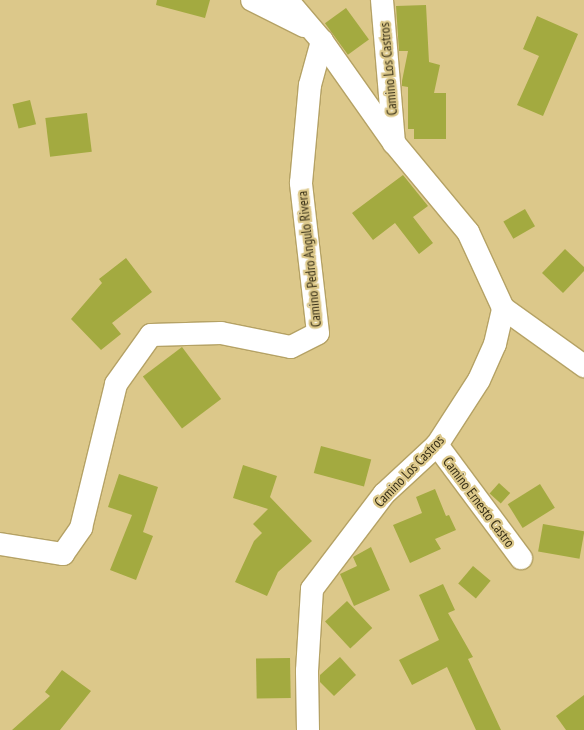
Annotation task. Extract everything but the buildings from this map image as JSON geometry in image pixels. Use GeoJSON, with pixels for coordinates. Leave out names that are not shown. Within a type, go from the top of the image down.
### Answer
{"type":"FeatureCollection","features":[{"type":"Feature","properties":{"kind":"street"},"geometry":{"type":"LineString","coordinates":[[252,0],[317,36]]}},
{"type":"Feature","properties":{"kind":"street"},"geometry":{"type":"LineString","coordinates":[[287,0],[317,36],[394,143],[468,232],[503,308],[584,366]]}},
{"type":"Feature","properties":{"kind":"street","name":"Camino Los Castros"},"geometry":{"type":"LineString","coordinates":[[382,0],[394,143]]}},
{"type":"Feature","properties":{"kind":"street","name":"Camino Pedro Angulo Rivera"},"geometry":{"type":"LineString","coordinates":[[0,544],[63,554],[81,528],[116,384],[151,335],[221,333],[291,347],[318,333],[301,183],[310,85],[317,36]]}},
{"type":"Feature","properties":{"kind":"street","name":"Camino Los Castros"},"geometry":{"type":"LineString","coordinates":[[308,730],[307,671],[312,589],[384,494],[437,445],[479,380],[495,344],[503,308]]}},
{"type":"Feature","properties":{"kind":"street","name":"Camino Ernesto Castro"},"geometry":{"type":"LineString","coordinates":[[437,445],[522,558]]}}]}
